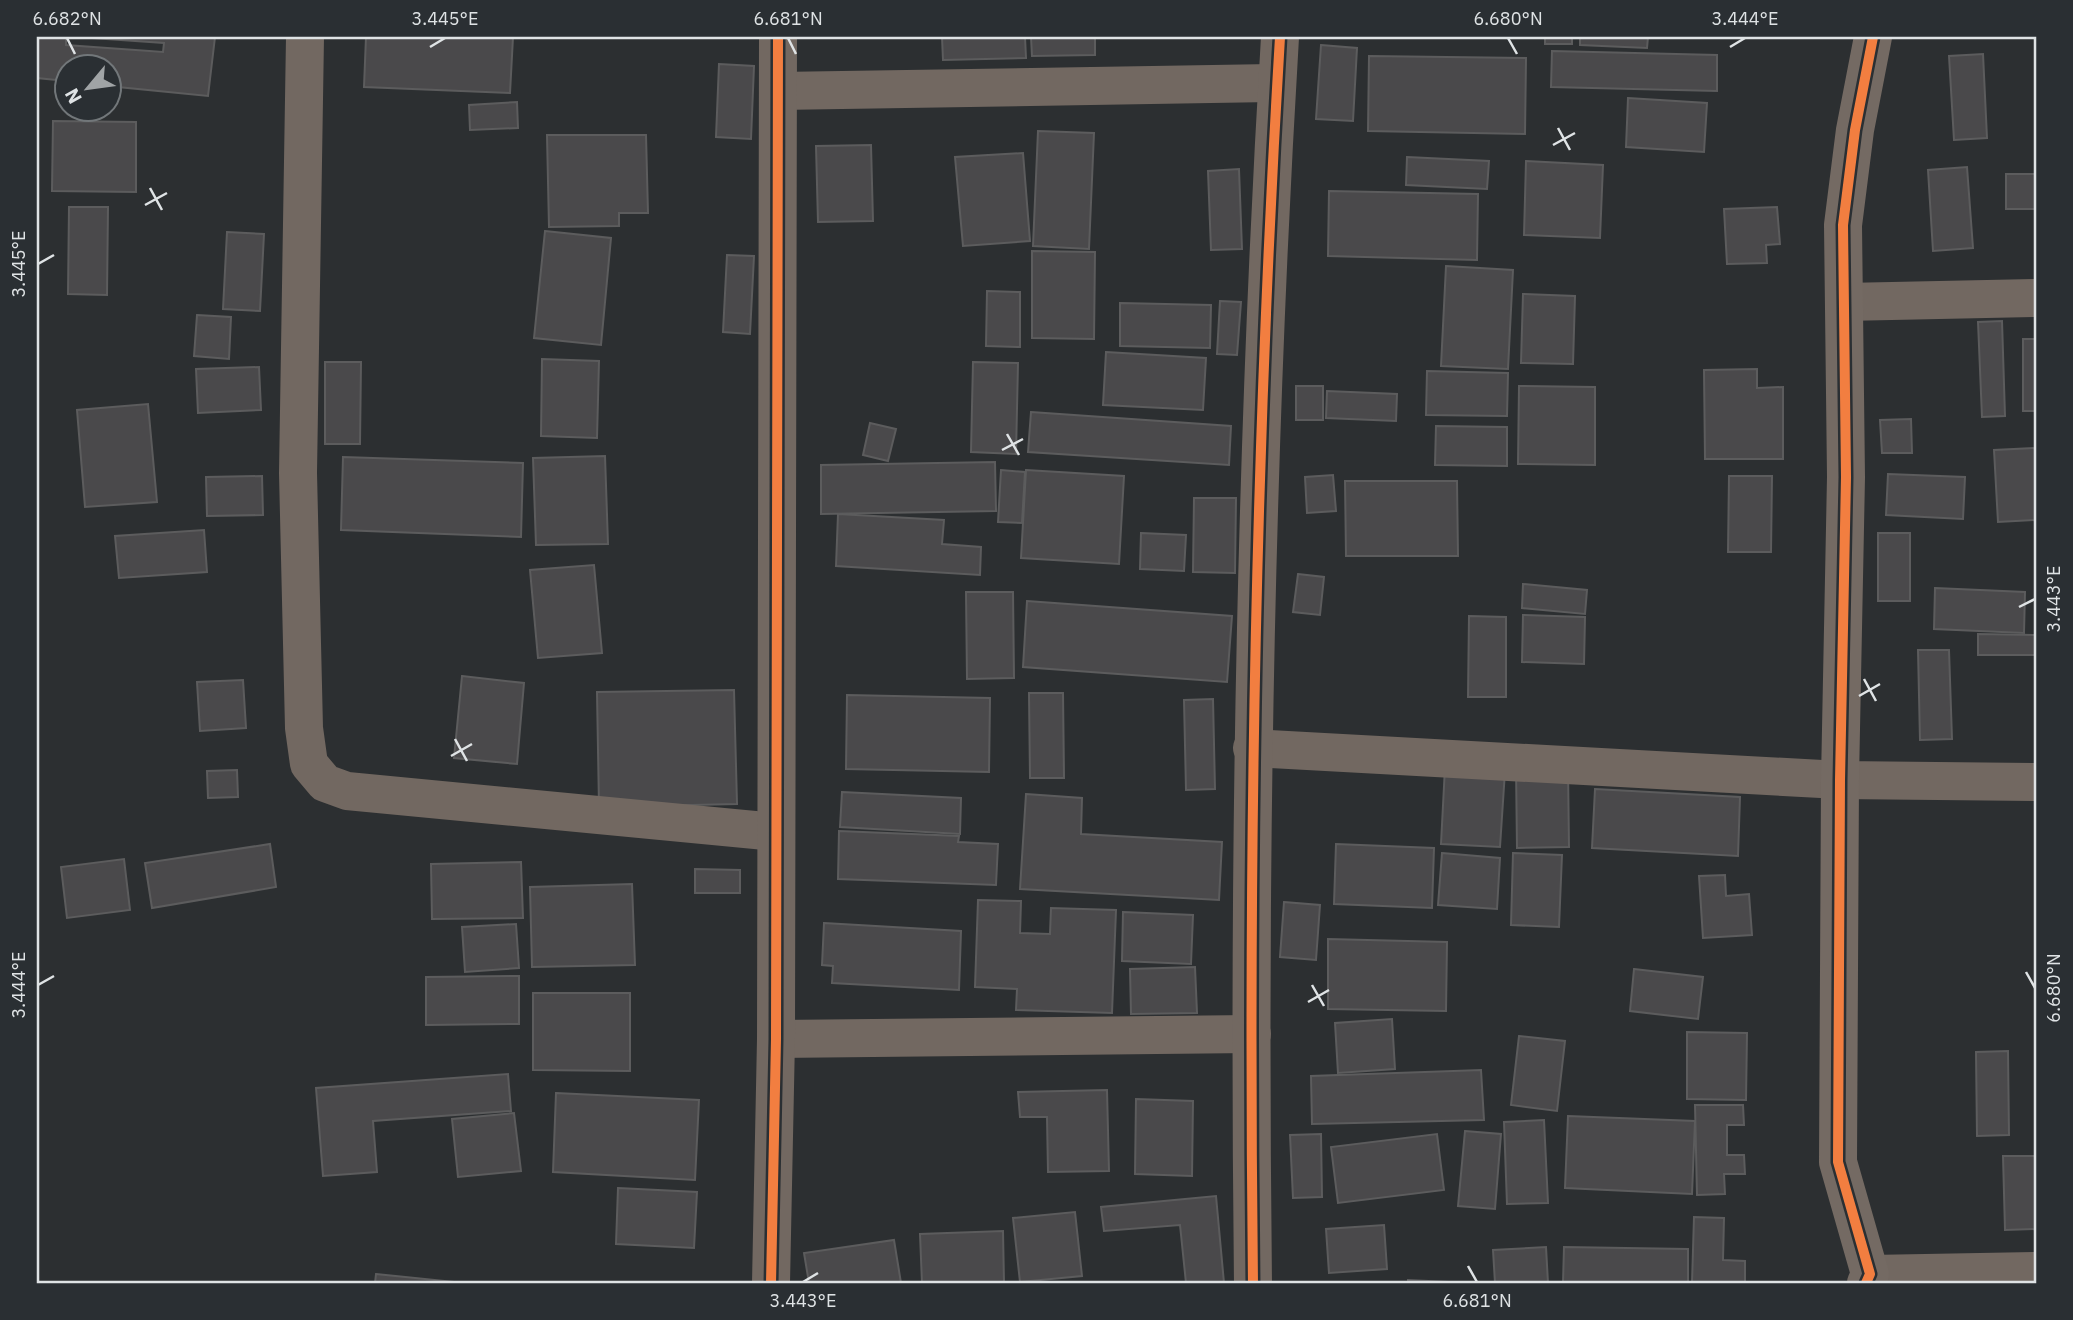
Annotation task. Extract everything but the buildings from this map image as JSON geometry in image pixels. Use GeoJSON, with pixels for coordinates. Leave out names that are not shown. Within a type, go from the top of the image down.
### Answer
{"type":"FeatureCollection","features":[{"type":"Feature","properties":{"kind":"street"},"geometry":{"type":"LineString","coordinates":[[305,37],[298,473],[304,728],[309,764],[325,783],[347,791],[776,832]]}},
{"type":"Feature","properties":{"kind":"street"},"geometry":{"type":"LineString","coordinates":[[771,1283],[776,1039],[778,37]]}},
{"type":"Feature","properties":{"kind":"street"},"geometry":{"type":"LineString","coordinates":[[1253,1283],[1252,748],[1266,316],[1280,37]]}},
{"type":"Feature","properties":{"kind":"street"},"geometry":{"type":"LineString","coordinates":[[1873,37],[1855,130],[1843,225],[1846,477],[1840,780],[1838,1162],[1868,1278],[2036,1271]]}},
{"type":"Feature","properties":{"kind":"street"},"geometry":{"type":"LineString","coordinates":[[778,91],[1277,83]]}},
{"type":"Feature","properties":{"kind":"street"},"geometry":{"type":"LineString","coordinates":[[1844,302],[2036,298]]}},
{"type":"Feature","properties":{"kind":"street"},"geometry":{"type":"LineString","coordinates":[[1252,748],[1840,780],[2036,782]]}},
{"type":"Feature","properties":{"kind":"street"},"geometry":{"type":"LineString","coordinates":[[776,1039],[1252,1034]]}},
{"type":"Feature","properties":{"kind":"cycle path"},"geometry":{"type":"LineString","coordinates":[[771,1283],[776,1039],[778,37]]}},
{"type":"Feature","properties":{"kind":"cycle path"},"geometry":{"type":"LineString","coordinates":[[1253,1283],[1255,660],[1271,193],[1280,37]]}},
{"type":"Feature","properties":{"kind":"cycle path"},"geometry":{"type":"LineString","coordinates":[[1866,1283],[1870,1274],[1838,1162],[1840,780],[1846,477],[1843,225],[1855,130],[1873,37]]}}]}
